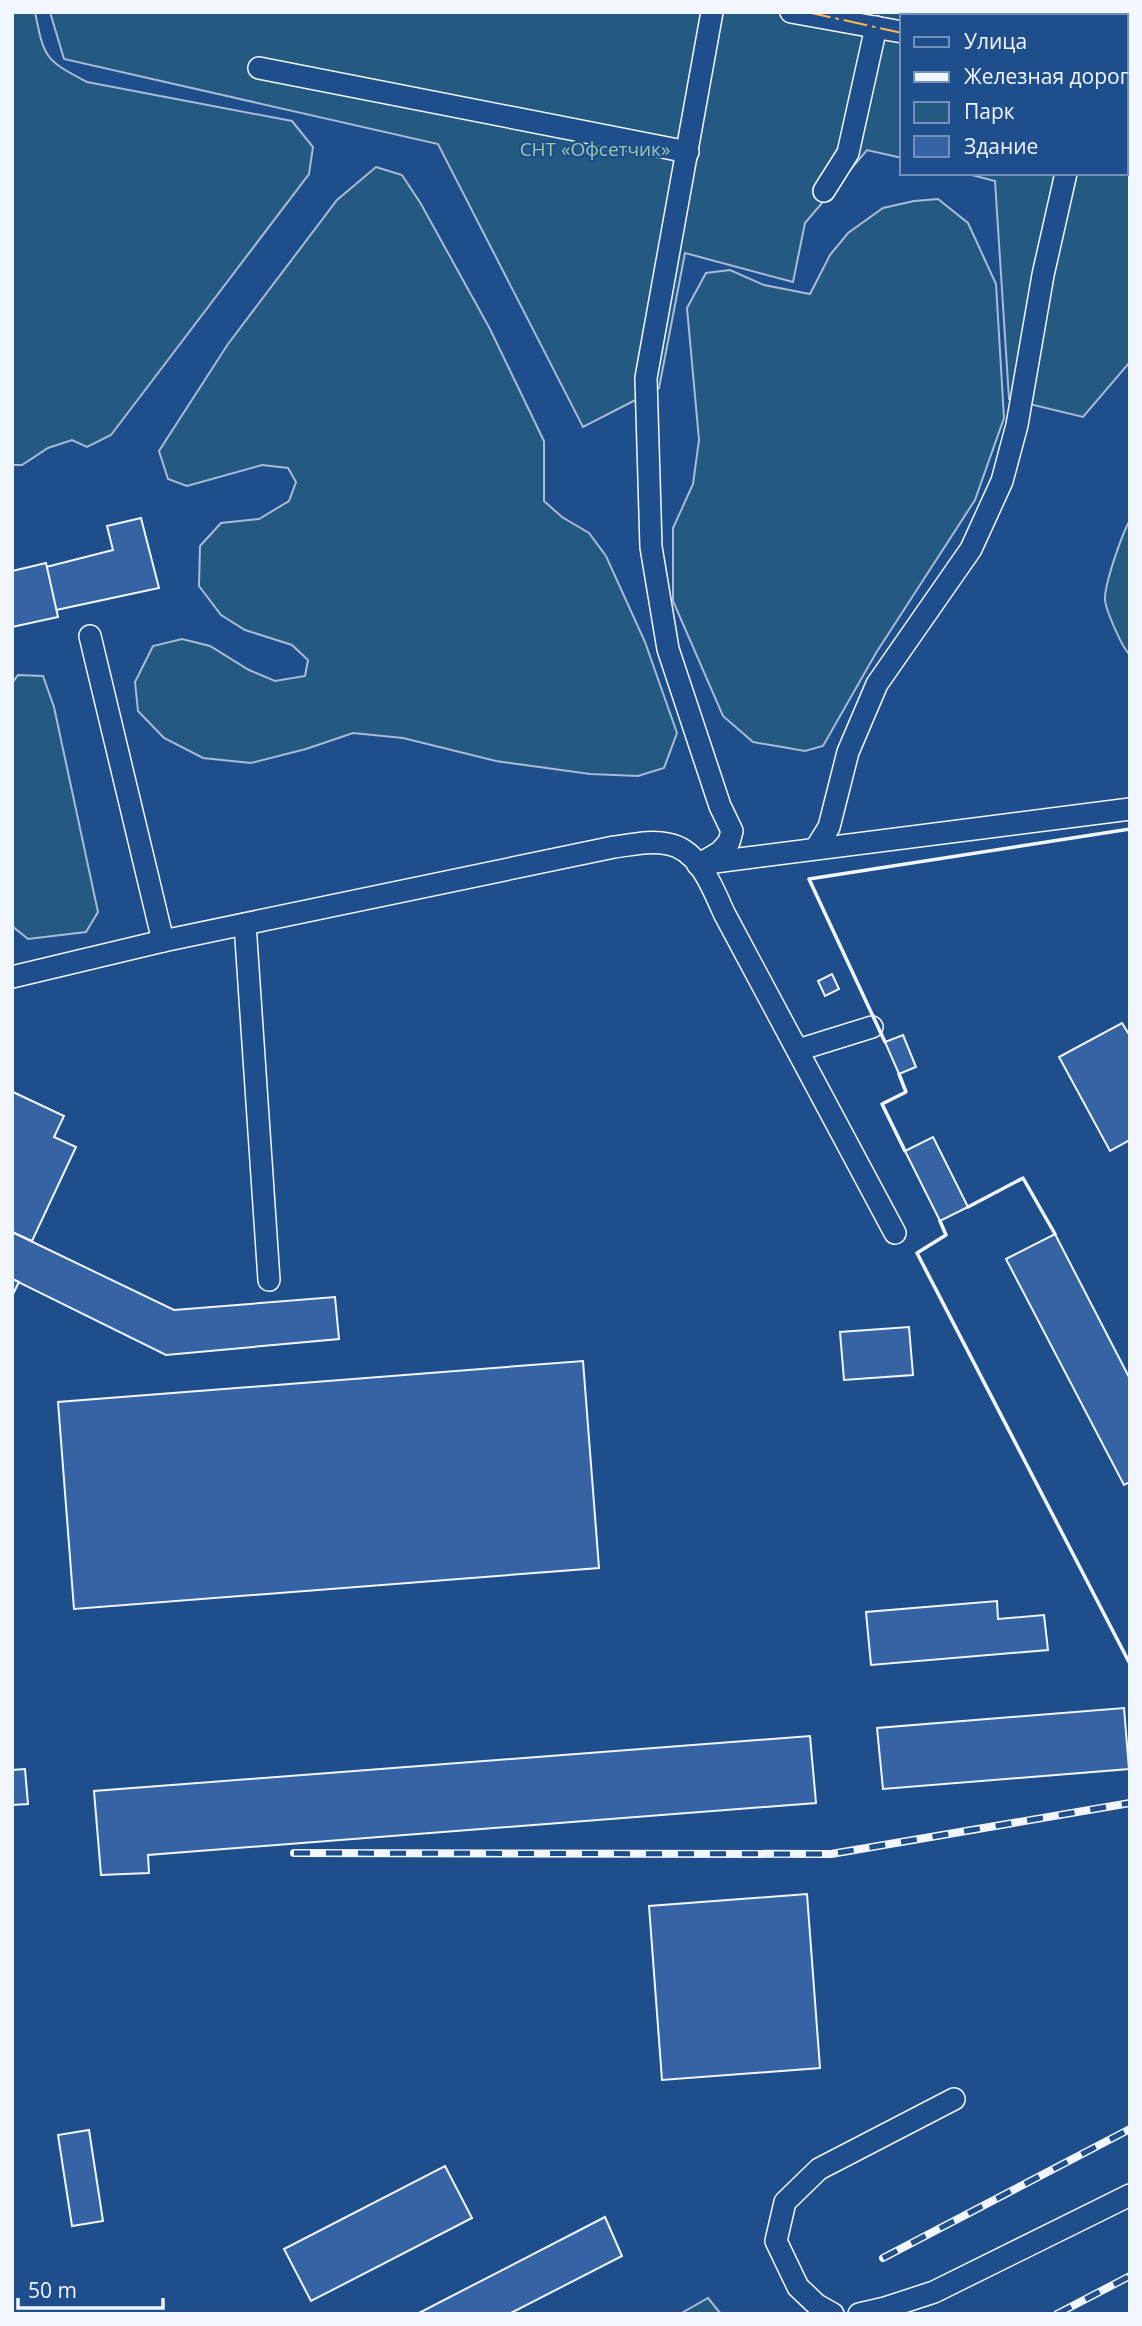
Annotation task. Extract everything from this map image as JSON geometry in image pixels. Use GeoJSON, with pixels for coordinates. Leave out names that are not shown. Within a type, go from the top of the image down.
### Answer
{"type":"FeatureCollection","features":[{"type":"Feature","properties":{"kind":"street"},"geometry":{"type":"LineString","coordinates":[[698,865],[720,852],[729,842],[732,831],[720,806],[668,649],[651,547],[646,378],[712,12]]}},
{"type":"Feature","properties":{"kind":"street"},"geometry":{"type":"LineString","coordinates":[[791,12],[900,32]]}},
{"type":"Feature","properties":{"kind":"street"},"geometry":{"type":"LineString","coordinates":[[824,191],[848,153],[876,27]]}},
{"type":"Feature","properties":{"kind":"street"},"geometry":{"type":"LineString","coordinates":[[259,68],[688,152]]}},
{"type":"Feature","properties":{"kind":"street"},"geometry":{"type":"LineString","coordinates":[[816,848],[828,827],[848,752],[877,684],[971,549],[1002,481],[1017,425],[1043,275],[1066,175]]}},
{"type":"Feature","properties":{"kind":"street"},"geometry":{"type":"LineString","coordinates":[[90,636],[163,941]]}},
{"type":"Feature","properties":{"kind":"street"},"geometry":{"type":"LineString","coordinates":[[698,865],[1130,810]]}},
{"type":"Feature","properties":{"kind":"street"},"geometry":{"type":"LineString","coordinates":[[12,976],[163,941],[633,844],[670,844],[688,854],[706,873],[724,913],[895,1234]]}},
{"type":"Feature","properties":{"kind":"street"},"geometry":{"type":"LineString","coordinates":[[245,924],[269,1280]]}},
{"type":"Feature","properties":{"kind":"street"},"geometry":{"type":"LineString","coordinates":[[798,1050],[872,1027]]}},
{"type":"Feature","properties":{"kind":"street"},"geometry":{"type":"LineString","coordinates":[[833,2314],[817,2305],[798,2287],[776,2241],[785,2202],[819,2169],[954,2099]]}},
{"type":"Feature","properties":{"kind":"street"},"geometry":{"type":"LineString","coordinates":[[859,2314],[934,2292],[1130,2195]]}},
{"type":"Feature","properties":{"kind":"green space"},"geometry":{"type":"Polygon","coordinates":[[[12,12],[35,12],[44,49],[49,56],[62,68],[87,82],[292,121],[313,147],[309,174],[111,435],[87,447],[72,440],[48,448],[22,465],[12,465],[12,12]]]}},
{"type":"Feature","properties":{"kind":"green space","name":"СНТ «Офсетчик»"},"geometry":{"type":"Polygon","coordinates":[[[50,12],[1130,12],[1130,362],[1083,417],[1009,399],[995,181],[972,175],[1128,175],[1128,14],[900,14],[900,158],[867,150],[805,223],[793,282],[685,253],[659,388],[583,427],[438,144],[64,59],[50,12]]]}},
{"type":"Feature","properties":{"kind":"green space"},"geometry":{"type":"Polygon","coordinates":[[[376,167],[402,175],[421,204],[490,329],[544,441],[544,501],[562,517],[589,533],[606,556],[645,642],[677,733],[664,768],[638,776],[590,774],[496,761],[403,738],[353,733],[251,763],[203,758],[164,738],[138,711],[135,682],[153,646],[182,639],[210,646],[249,670],[275,681],[305,676],[308,660],[292,645],[245,630],[221,615],[199,586],[200,546],[221,523],[259,519],[289,501],[296,482],[288,468],[262,465],[187,486],[168,479],[159,451],[228,344],[337,200],[376,167]]]}},
{"type":"Feature","properties":{"kind":"green space"},"geometry":{"type":"Polygon","coordinates":[[[938,199],[968,223],[996,284],[1004,418],[975,500],[876,653],[823,746],[805,751],[753,742],[723,716],[673,601],[673,528],[693,484],[699,440],[687,308],[706,273],[730,270],[764,285],[810,294],[830,255],[848,233],[883,208],[938,199]]]}},
{"type":"Feature","properties":{"kind":"green space"},"geometry":{"type":"Polygon","coordinates":[[[1130,520],[1130,655],[1108,612],[1105,593],[1114,560],[1130,520]]]}},
{"type":"Feature","properties":{"kind":"green space"},"geometry":{"type":"Polygon","coordinates":[[[18,675],[43,676],[54,707],[98,912],[86,932],[28,939],[12,926],[12,683],[18,675]]]}},
{"type":"Feature","properties":{"kind":"green space"},"geometry":{"type":"Polygon","coordinates":[[[708,2298],[721,2314],[680,2314],[708,2298]]]}},
{"type":"Feature","properties":{"kind":"building"},"geometry":{"type":"Polygon","coordinates":[[[141,518],[159,588],[56,610],[46,567],[113,550],[107,526],[141,518]]]}},
{"type":"Feature","properties":{"kind":"building"},"geometry":{"type":"Polygon","coordinates":[[[46,563],[58,617],[12,627],[12,571],[46,563]]]}},
{"type":"Feature","properties":{"kind":"building"},"geometry":{"type":"Polygon","coordinates":[[[832,974],[839,989],[825,996],[818,981],[832,974]]]}},
{"type":"Feature","properties":{"kind":"building"},"geometry":{"type":"Polygon","coordinates":[[[1122,1023],[1130,1036],[1130,1140],[1110,1151],[1059,1057],[1122,1023]]]}},
{"type":"Feature","properties":{"kind":"building"},"geometry":{"type":"Polygon","coordinates":[[[903,1035],[916,1067],[899,1074],[885,1042],[903,1035]]]}},
{"type":"Feature","properties":{"kind":"building"},"geometry":{"type":"Polygon","coordinates":[[[13,1092],[64,1116],[54,1137],[76,1147],[32,1241],[12,1232],[13,1092]]]}},
{"type":"Feature","properties":{"kind":"building"},"geometry":{"type":"Polygon","coordinates":[[[933,1137],[968,1207],[940,1221],[905,1151],[933,1137]]]}},
{"type":"Feature","properties":{"kind":"building"},"geometry":{"type":"Polygon","coordinates":[[[12,1232],[174,1310],[335,1297],[339,1339],[166,1355],[12,1279],[12,1232]]]}},
{"type":"Feature","properties":{"kind":"building"},"geometry":{"type":"Polygon","coordinates":[[[1055,1234],[1130,1379],[1130,1482],[1124,1485],[1006,1259],[1055,1234]]]}},
{"type":"Feature","properties":{"kind":"building"},"geometry":{"type":"Polygon","coordinates":[[[12,1279],[19,1282],[12,1296],[12,1279]]]}},
{"type":"Feature","properties":{"kind":"building"},"geometry":{"type":"Polygon","coordinates":[[[909,1327],[913,1375],[844,1380],[840,1332],[909,1327]]]}},
{"type":"Feature","properties":{"kind":"building"},"geometry":{"type":"Polygon","coordinates":[[[583,1361],[599,1568],[74,1609],[58,1402],[583,1361]]]}},
{"type":"Feature","properties":{"kind":"building"},"geometry":{"type":"Polygon","coordinates":[[[997,1601],[998,1619],[1044,1615],[1048,1650],[871,1665],[866,1612],[997,1601]]]}},
{"type":"Feature","properties":{"kind":"building"},"geometry":{"type":"Polygon","coordinates":[[[1124,1708],[1129,1769],[883,1789],[877,1728],[1124,1708]]]}},
{"type":"Feature","properties":{"kind":"building"},"geometry":{"type":"Polygon","coordinates":[[[810,1736],[816,1803],[148,1855],[149,1873],[101,1875],[94,1791],[810,1736]]]}},
{"type":"Feature","properties":{"kind":"building"},"geometry":{"type":"Polygon","coordinates":[[[25,1769],[28,1804],[12,1805],[12,1770],[25,1769]]]}},
{"type":"Feature","properties":{"kind":"building"},"geometry":{"type":"Polygon","coordinates":[[[807,1894],[820,2068],[662,2080],[649,1906],[807,1894]]]}},
{"type":"Feature","properties":{"kind":"building"},"geometry":{"type":"Polygon","coordinates":[[[89,2130],[103,2221],[72,2226],[58,2135],[89,2130]]]}},
{"type":"Feature","properties":{"kind":"building"},"geometry":{"type":"Polygon","coordinates":[[[445,2166],[472,2218],[311,2301],[284,2249],[445,2166]]]}},
{"type":"Feature","properties":{"kind":"building"},"geometry":{"type":"Polygon","coordinates":[[[605,2217],[622,2256],[509,2314],[417,2314],[605,2217]]]}},
{"type":"Feature","properties":{"kind":"railway"},"geometry":{"type":"LineString","coordinates":[[294,1853],[831,1854],[1130,1803]]}},
{"type":"Feature","properties":{"kind":"railway"},"geometry":{"type":"LineString","coordinates":[[883,2258],[1130,2129]]}},
{"type":"Feature","properties":{"kind":"railway"},"geometry":{"type":"LineString","coordinates":[[1057,2314],[1130,2276]]}},
{"type":"Feature","properties":{"kind":"wall"},"geometry":{"type":"LineString","coordinates":[[885,1042],[809,879],[1130,829]]}},
{"type":"Feature","properties":{"kind":"wall"},"geometry":{"type":"LineString","coordinates":[[899,1074],[906,1092],[882,1104],[905,1151]]}},
{"type":"Feature","properties":{"kind":"wall"},"geometry":{"type":"LineString","coordinates":[[968,1207],[1023,1178],[1055,1234]]}},
{"type":"Feature","properties":{"kind":"wall"},"geometry":{"type":"LineString","coordinates":[[940,1221],[946,1235],[917,1253],[1130,1664]]}},
{"type":"Feature","properties":{"kind":"power"},"geometry":{"type":"LineString","coordinates":[[807,12],[900,33]]}}]}
